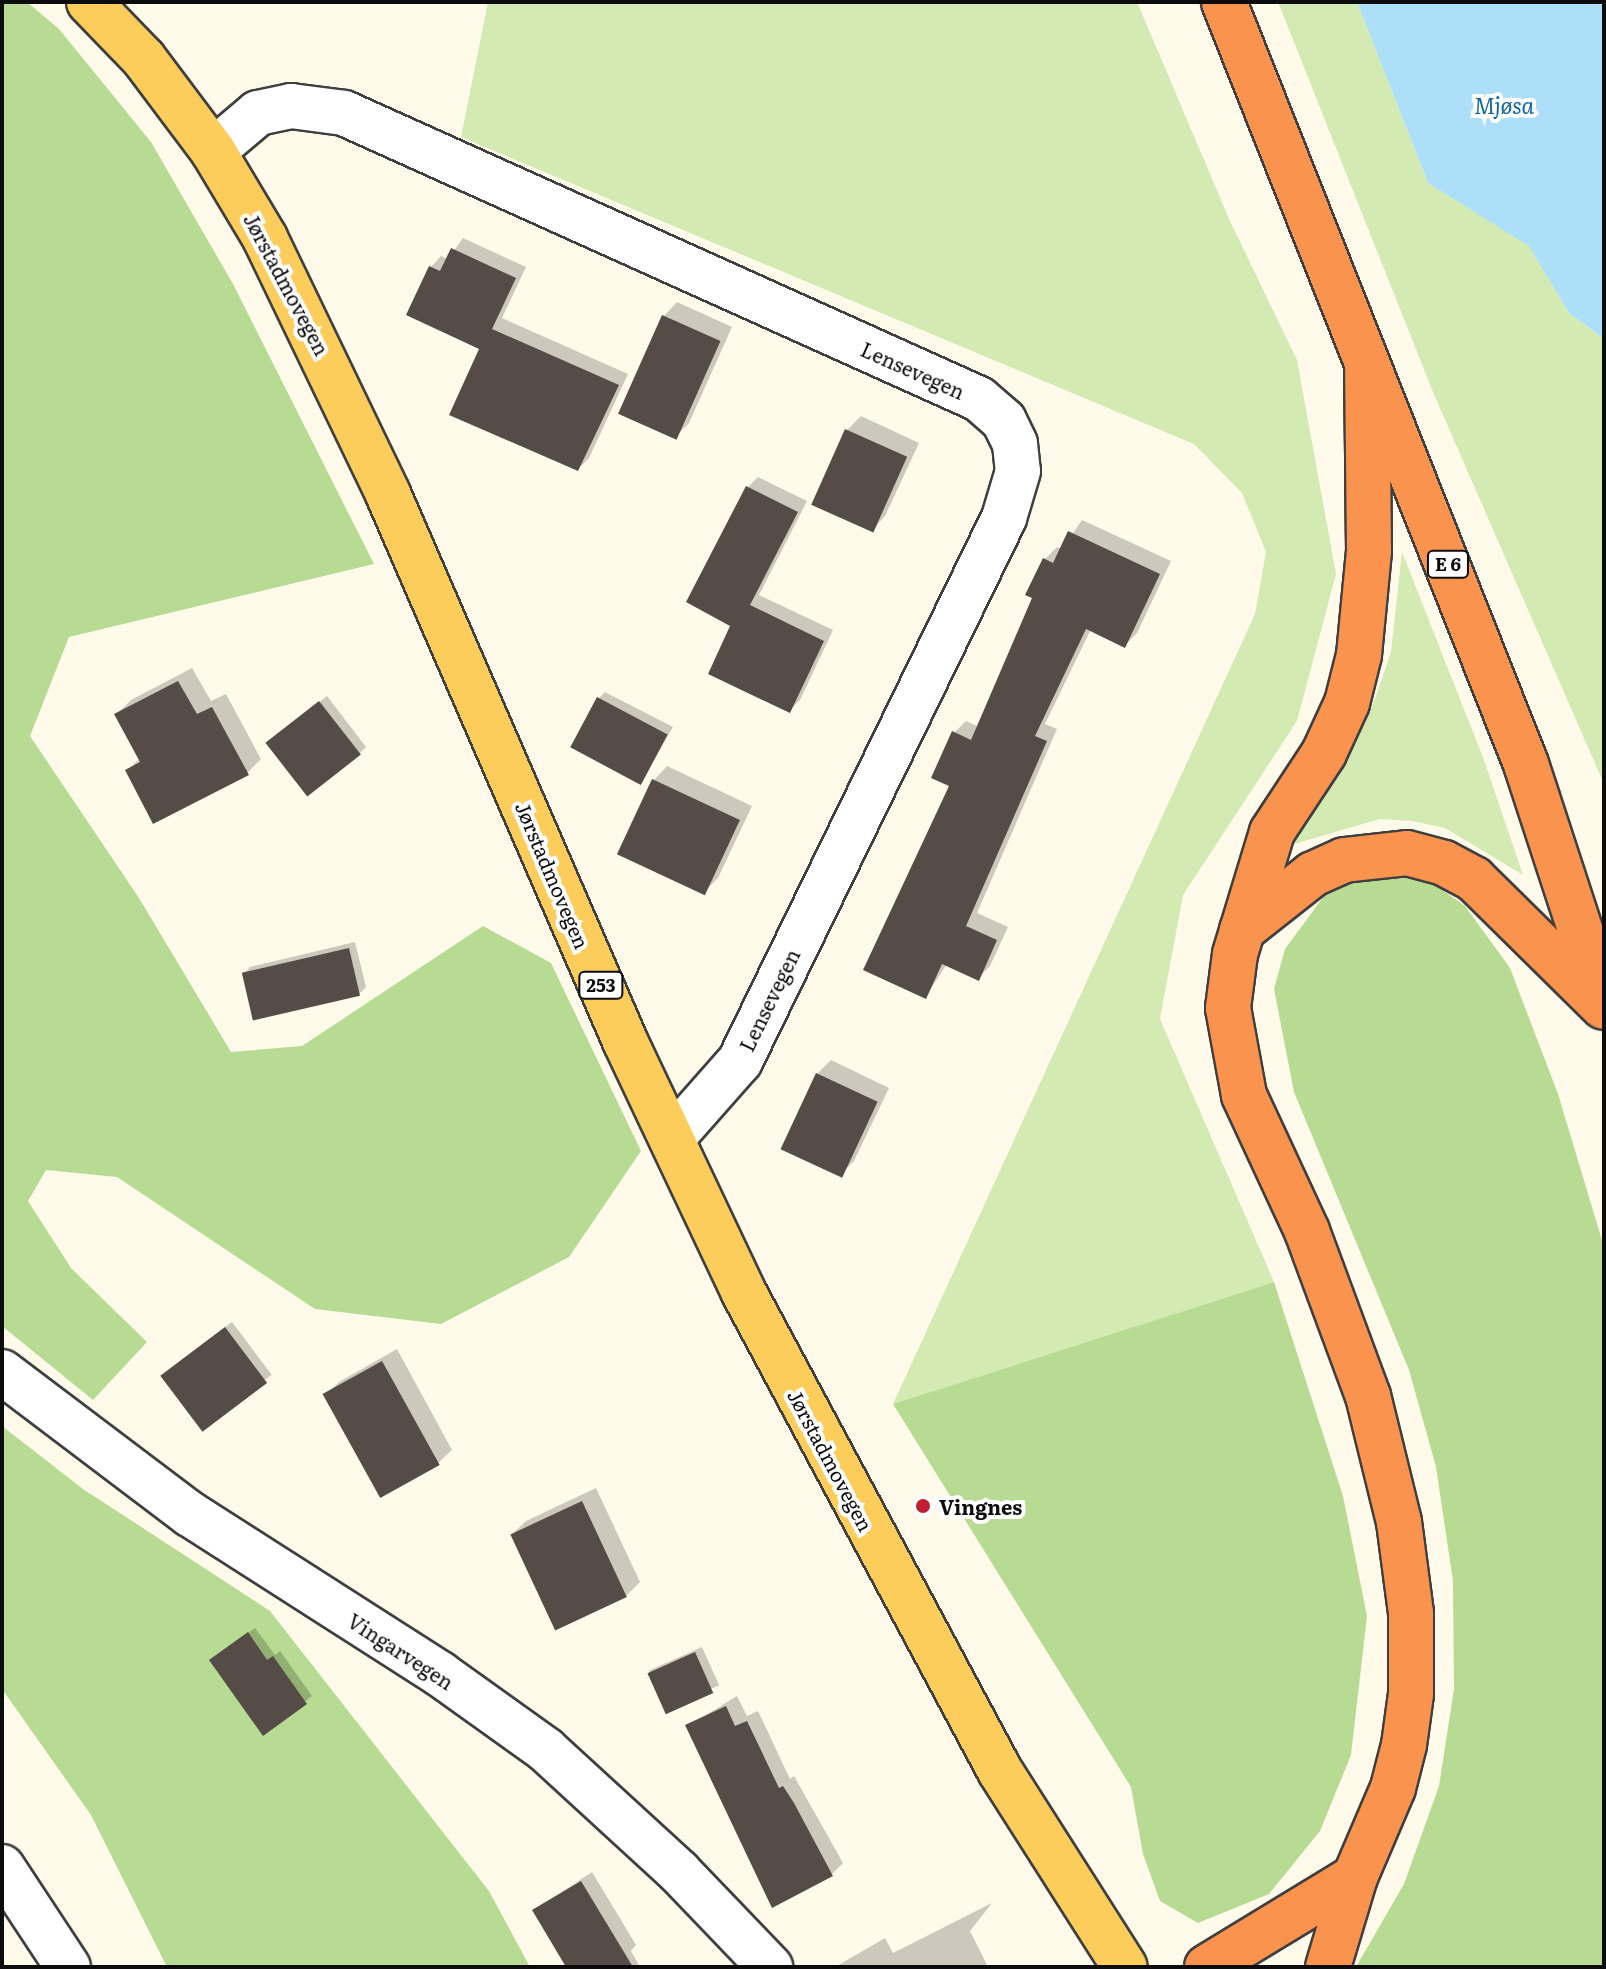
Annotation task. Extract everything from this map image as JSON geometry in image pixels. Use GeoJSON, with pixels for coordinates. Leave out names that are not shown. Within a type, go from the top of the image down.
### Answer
{"type":"FeatureCollection","features":[{"type":"Feature","properties":{"kind":"highway","name":"E 6"},"geometry":{"type":"LineString","coordinates":[[1224,2],[1526,764],[1604,1005]]}},
{"type":"Feature","properties":{"kind":"highway"},"geometry":{"type":"LineString","coordinates":[[1328,1967],[1355,1877],[1376,1837],[1404,1745],[1412,1654],[1405,1559],[1385,1458],[1349,1342],[1236,1067],[1228,1008],[1242,930],[1272,832],[1324,753],[1347,703],[1359,655],[1369,551],[1367,366]]}},
{"type":"Feature","properties":{"kind":"highway"},"geometry":{"type":"LineString","coordinates":[[1242,930],[1313,874],[1344,860],[1407,853],[1444,863],[1474,879],[1604,1005]]}},
{"type":"Feature","properties":{"kind":"highway"},"geometry":{"type":"LineString","coordinates":[[1207,1967],[1355,1877]]}},
{"type":"Feature","properties":{"kind":"main road","name":"Jørstadmovegen"},"geometry":{"type":"LineString","coordinates":[[89,2],[144,59],[213,151],[318,340],[672,1138],[829,1458],[1000,1771],[1125,1967]]}},
{"type":"Feature","properties":{"kind":"street","name":"Lensevegen"},"geometry":{"type":"LineString","coordinates":[[213,151],[258,113],[291,106],[344,113],[979,399],[1004,421],[1015,444],[1018,471],[1004,518],[740,1061],[672,1138]]}},
{"type":"Feature","properties":{"kind":"street","name":"Vingarvegen"},"geometry":{"type":"LineString","coordinates":[[2,1372],[190,1514],[440,1674],[546,1750],[679,1872],[770,1967]]}},
{"type":"Feature","properties":{"kind":"street"},"geometry":{"type":"LineString","coordinates":[[2,1867],[68,1967]]}},
{"type":"Feature","properties":{"kind":"green space"},"geometry":{"type":"Polygon","coordinates":[[[2,2],[27,2],[59,29],[151,142],[233,284],[374,564],[69,637],[30,736],[139,898],[231,1052],[302,1046],[483,926],[551,963],[641,1151],[569,1257],[441,1324],[315,1309],[117,1177],[46,1170],[28,1201],[71,1268],[147,1342],[93,1400],[2,1326],[2,2]]]}},
{"type":"Feature","properties":{"kind":"green space"},"geometry":{"type":"Polygon","coordinates":[[[488,2],[1137,2],[1230,221],[1297,360],[1336,574],[1297,721],[1183,895],[1160,1019],[1274,1282],[893,1404],[1255,614],[1266,552],[1242,493],[1194,444],[461,137],[488,2]]]}},
{"type":"Feature","properties":{"kind":"green space"},"geometry":{"type":"Polygon","coordinates":[[[1278,2],[1357,2],[1428,183],[1530,246],[1569,313],[1604,339],[1604,784],[1433,392],[1278,2]]]}},
{"type":"Feature","properties":{"kind":"green space"},"geometry":{"type":"Polygon","coordinates":[[[1402,552],[1484,760],[1523,875],[1445,828],[1412,821],[1380,819],[1294,844],[1340,772],[1371,710],[1391,652],[1402,552]]]}},
{"type":"Feature","properties":{"kind":"green space"},"geometry":{"type":"Polygon","coordinates":[[[1398,872],[1429,881],[1465,906],[1510,968],[1558,1094],[1604,1247],[1604,1967],[1356,1967],[1404,1884],[1439,1786],[1454,1689],[1453,1581],[1436,1467],[1409,1370],[1294,1092],[1274,989],[1285,949],[1330,888],[1364,874],[1398,872]]]}},
{"type":"Feature","properties":{"kind":"green space"},"geometry":{"type":"Polygon","coordinates":[[[1274,1282],[1343,1496],[1367,1616],[1351,1755],[1320,1831],[1269,1894],[1198,1923],[1160,1901],[1143,1854],[1131,1787],[893,1404],[1274,1282]]]}},
{"type":"Feature","properties":{"kind":"green space"},"geometry":{"type":"Polygon","coordinates":[[[2,1426],[83,1489],[270,1611],[489,1891],[530,1967],[167,1967],[91,1815],[2,1689],[2,1426]]]}},
{"type":"Feature","properties":{"kind":"water","name":"Mjøsa"},"geometry":{"type":"Polygon","coordinates":[[[1357,2],[1604,2],[1604,339],[1569,313],[1529,246],[1428,183],[1357,2]]]}},
{"type":"Feature","properties":{"kind":"building"},"geometry":{"type":"Polygon","coordinates":[[[451,248],[516,278],[492,329],[619,385],[578,471],[449,415],[479,349],[406,315],[429,266],[440,271],[451,248]]]}},
{"type":"Feature","properties":{"kind":"building"},"geometry":{"type":"Polygon","coordinates":[[[662,315],[720,341],[677,440],[618,414],[662,315]]]}},
{"type":"Feature","properties":{"kind":"building"},"geometry":{"type":"Polygon","coordinates":[[[845,429],[907,457],[873,532],[811,505],[845,429]]]}},
{"type":"Feature","properties":{"kind":"building"},"geometry":{"type":"Polygon","coordinates":[[[746,486],[798,512],[750,605],[824,641],[790,713],[708,674],[730,626],[686,602],[746,486]]]}},
{"type":"Feature","properties":{"kind":"building"},"geometry":{"type":"Polygon","coordinates":[[[1068,531],[1160,574],[1125,648],[1086,629],[1035,736],[1047,741],[966,926],[997,940],[979,981],[942,964],[926,999],[863,970],[949,786],[931,778],[952,731],[971,740],[1032,598],[1025,595],[1043,558],[1053,563],[1068,531]]]}},
{"type":"Feature","properties":{"kind":"building"},"geometry":{"type":"Polygon","coordinates":[[[178,681],[197,714],[212,707],[249,775],[153,824],[125,770],[140,762],[114,714],[178,681]]]}},
{"type":"Feature","properties":{"kind":"building"},"geometry":{"type":"Polygon","coordinates":[[[597,697],[668,735],[641,785],[570,747],[597,697]]]}},
{"type":"Feature","properties":{"kind":"building"},"geometry":{"type":"Polygon","coordinates":[[[319,701],[361,755],[307,796],[265,743],[319,701]]]}},
{"type":"Feature","properties":{"kind":"building"},"geometry":{"type":"Polygon","coordinates":[[[652,779],[740,820],[705,895],[617,854],[652,779]]]}},
{"type":"Feature","properties":{"kind":"building"},"geometry":{"type":"Polygon","coordinates":[[[349,948],[360,996],[253,1020],[242,973],[349,948]]]}},
{"type":"Feature","properties":{"kind":"building"},"geometry":{"type":"Polygon","coordinates":[[[816,1073],[878,1102],[842,1178],[781,1149],[816,1073]]]}},
{"type":"Feature","properties":{"kind":"building"},"geometry":{"type":"Polygon","coordinates":[[[225,1327],[267,1383],[202,1432],[160,1376],[225,1327]]]}},
{"type":"Feature","properties":{"kind":"building"},"geometry":{"type":"Polygon","coordinates":[[[382,1361],[440,1465],[380,1498],[323,1394],[382,1361]]]}},
{"type":"Feature","properties":{"kind":"building"},"geometry":{"type":"Polygon","coordinates":[[[582,1501],[627,1597],[555,1630],[510,1534],[582,1501]]]}},
{"type":"Feature","properties":{"kind":"building"},"geometry":{"type":"Polygon","coordinates":[[[248,1632],[267,1660],[273,1656],[307,1704],[263,1736],[209,1660],[248,1632]]]}},
{"type":"Feature","properties":{"kind":"building"},"geometry":{"type":"Polygon","coordinates":[[[695,1652],[713,1693],[666,1714],[647,1673],[695,1652]]]}},
{"type":"Feature","properties":{"kind":"building"},"geometry":{"type":"Polygon","coordinates":[[[726,1706],[735,1726],[747,1721],[779,1788],[783,1786],[794,1803],[833,1876],[772,1908],[685,1725],[726,1706]]]}},
{"type":"Feature","properties":{"kind":"building"},"geometry":{"type":"Polygon","coordinates":[[[581,1881],[633,1967],[566,1967],[532,1910],[581,1881]]]}},
{"type":"Feature","properties":{"kind":"place","name":"Vingnes"},"geometry":{"type":"Point","coordinates":[923,1506]}}]}
